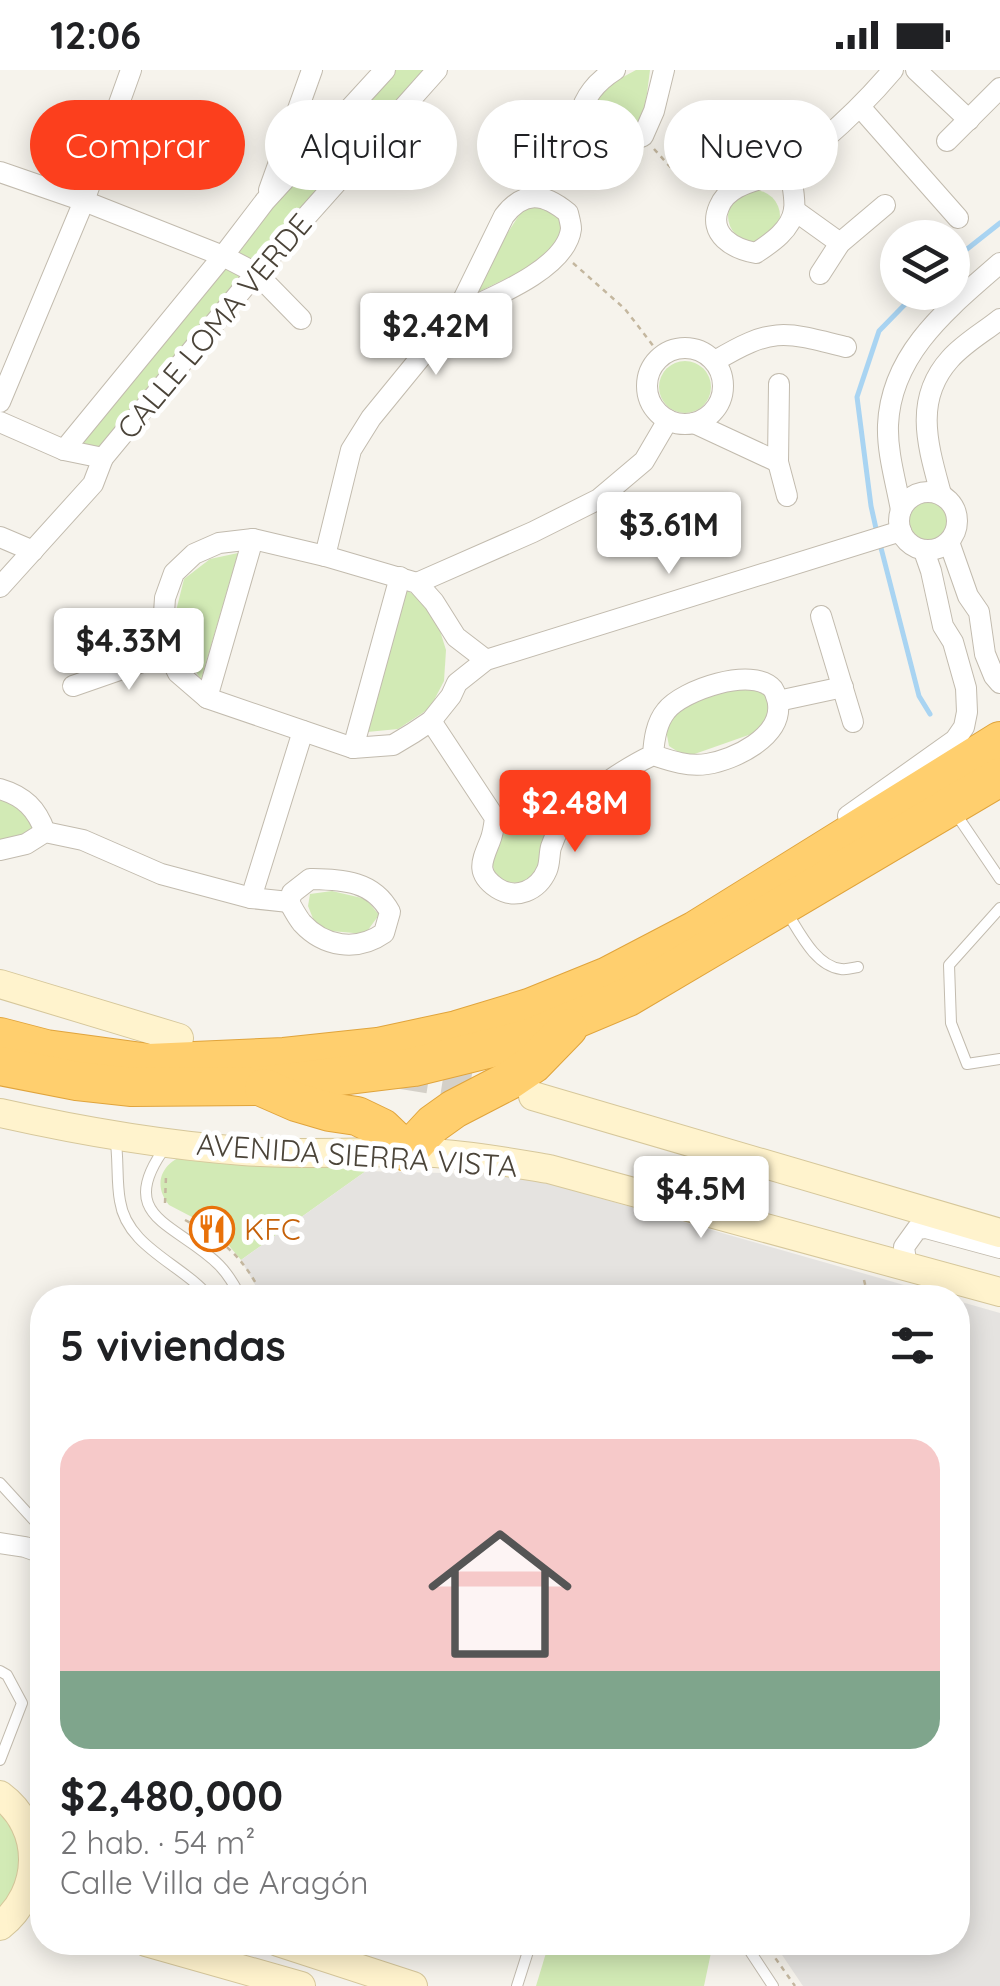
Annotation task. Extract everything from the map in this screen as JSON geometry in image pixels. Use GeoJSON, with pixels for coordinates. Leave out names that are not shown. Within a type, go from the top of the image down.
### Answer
{"type":"FeatureCollection","features":[{"type":"Feature","properties":{"kind":"highway"},"geometry":{"type":"LineString","coordinates":[[0,1066],[132,1087],[259,1086],[414,1066],[528,1039],[628,997],[1000,741]]}},
{"type":"Feature","properties":{"kind":"highway"},"geometry":{"type":"LineString","coordinates":[[0,1037],[46,1049],[148,1064],[284,1057],[378,1047],[457,1030],[592,983],[696,930],[768,899],[1000,777]]}},
{"type":"Feature","properties":{"kind":"highway"},"geometry":{"type":"LineString","coordinates":[[259,1086],[296,1102],[357,1116],[382,1128],[407,1152],[432,1124],[533,1064],[576,1019]]}},
{"type":"Feature","properties":{"kind":"street"},"geometry":{"type":"LineString","coordinates":[[0,402],[84,201],[132,70]]}},
{"type":"Feature","properties":{"kind":"street"},"geometry":{"type":"LineString","coordinates":[[264,202],[312,70]]}},
{"type":"Feature","properties":{"kind":"street","name":"CALLE LOMA VERDE"},"geometry":{"type":"LineString","coordinates":[[64,450],[264,202],[385,70]]}},
{"type":"Feature","properties":{"kind":"street","name":"CALLE LOMA VERDE"},"geometry":{"type":"LineString","coordinates":[[0,587],[92,484],[103,458],[256,274],[437,70]]}},
{"type":"Feature","properties":{"kind":"street"},"geometry":{"type":"LineString","coordinates":[[584,100],[615,70]]}},
{"type":"Feature","properties":{"kind":"street"},"geometry":{"type":"LineString","coordinates":[[644,134],[664,70]]}},
{"type":"Feature","properties":{"kind":"street"},"geometry":{"type":"LineString","coordinates":[[838,127],[894,70]]}},
{"type":"Feature","properties":{"kind":"street"},"geometry":{"type":"LineString","coordinates":[[916,70],[969,120]]}},
{"type":"Feature","properties":{"kind":"street"},"geometry":{"type":"LineString","coordinates":[[948,141],[1000,88]]}},
{"type":"Feature","properties":{"kind":"street"},"geometry":{"type":"LineString","coordinates":[[861,108],[958,218]]}},
{"type":"Feature","properties":{"kind":"street"},"geometry":{"type":"LineString","coordinates":[[0,172],[223,256],[256,274],[301,319]]}},
{"type":"Feature","properties":{"kind":"street"},"geometry":{"type":"LineString","coordinates":[[736,190],[718,208],[716,222],[721,236],[736,249],[756,253],[787,226],[794,210],[792,190]]}},
{"type":"Feature","properties":{"kind":"street"},"geometry":{"type":"LineString","coordinates":[[325,556],[351,450],[370,418],[456,314],[504,216],[514,203],[526,197],[552,200],[568,213],[571,230],[560,252],[541,271],[456,314]]}},
{"type":"Feature","properties":{"kind":"street"},"geometry":{"type":"LineString","coordinates":[[820,274],[840,243],[885,204]]}},
{"type":"Feature","properties":{"kind":"street"},"geometry":{"type":"LineString","coordinates":[[794,210],[840,243]]}},
{"type":"Feature","properties":{"kind":"street"},"geometry":{"type":"LineString","coordinates":[[486,660],[456,637],[434,602],[408,580],[252,539],[219,543],[194,554],[174,573],[164,598],[163,628],[168,653],[178,674],[207,698],[353,748],[393,745],[431,721],[457,683],[486,660],[895,533],[901,510],[889,452],[888,424],[903,366],[943,313],[1000,263]]}},
{"type":"Feature","properties":{"kind":"street"},"geometry":{"type":"LineString","coordinates":[[940,494],[927,441],[932,385],[951,358],[998,324]]}},
{"type":"Feature","properties":{"kind":"street"},"geometry":{"type":"LineString","coordinates":[[715,361],[770,335],[794,334],[846,347]]}},
{"type":"Feature","properties":{"kind":"street"},"geometry":{"type":"LineString","coordinates":[[681,347],[694,348],[715,361],[724,385],[716,409],[694,423],[680,424],[658,413],[647,391],[652,367],[661,356],[681,347]]}},
{"type":"Feature","properties":{"kind":"street"},"geometry":{"type":"LineString","coordinates":[[779,384],[778,462],[786,496]]}},
{"type":"Feature","properties":{"kind":"street"},"geometry":{"type":"LineString","coordinates":[[408,580],[533,532],[599,499],[644,461],[668,420]]}},
{"type":"Feature","properties":{"kind":"street"},"geometry":{"type":"LineString","coordinates":[[0,422],[64,450],[103,458]]}},
{"type":"Feature","properties":{"kind":"street"},"geometry":{"type":"LineString","coordinates":[[694,423],[778,462]]}},
{"type":"Feature","properties":{"kind":"street"},"geometry":{"type":"LineString","coordinates":[[895,533],[924,550],[942,547],[955,534],[958,516],[940,494],[918,494],[901,510]]}},
{"type":"Feature","properties":{"kind":"street"},"geometry":{"type":"LineString","coordinates":[[0,538],[33,550]]}},
{"type":"Feature","properties":{"kind":"street"},"geometry":{"type":"LineString","coordinates":[[207,698],[252,539]]}},
{"type":"Feature","properties":{"kind":"street"},"geometry":{"type":"LineString","coordinates":[[949,542],[968,596],[979,612],[985,654],[1000,684]]}},
{"type":"Feature","properties":{"kind":"street"},"geometry":{"type":"LineString","coordinates":[[768,899],[815,840],[955,740],[964,727],[968,712],[966,688],[953,642],[943,626],[924,550]]}},
{"type":"Feature","properties":{"kind":"street"},"geometry":{"type":"LineString","coordinates":[[353,748],[408,580]]}},
{"type":"Feature","properties":{"kind":"street"},"geometry":{"type":"LineString","coordinates":[[940,608],[968,596]]}},
{"type":"Feature","properties":{"kind":"street"},"geometry":{"type":"LineString","coordinates":[[820,616],[854,722]]}},
{"type":"Feature","properties":{"kind":"street"},"geometry":{"type":"LineString","coordinates":[[953,642],[983,630]]}},
{"type":"Feature","properties":{"kind":"street"},"geometry":{"type":"LineString","coordinates":[[73,686],[168,653]]}},
{"type":"Feature","properties":{"kind":"street"},"geometry":{"type":"LineString","coordinates":[[431,721],[495,818],[481,868],[488,881],[517,896],[530,891],[547,870],[551,846],[567,815],[632,764],[653,755],[678,764],[706,764],[755,745],[771,731],[778,715],[778,701],[772,688],[739,678],[679,698],[659,722],[653,755]]}},
{"type":"Feature","properties":{"kind":"street"},"geometry":{"type":"LineString","coordinates":[[778,701],[843,687]]}},
{"type":"Feature","properties":{"kind":"street"},"geometry":{"type":"LineString","coordinates":[[251,898],[303,731]]}},
{"type":"Feature","properties":{"kind":"street"},"geometry":{"type":"LineString","coordinates":[[0,790],[14,793],[30,804],[45,832]]}},
{"type":"Feature","properties":{"kind":"street"},"geometry":{"type":"LineString","coordinates":[[495,818],[567,815]]}},
{"type":"Feature","properties":{"kind":"street"},"geometry":{"type":"LineString","coordinates":[[0,850],[26,844],[45,832],[84,840],[161,874],[251,898],[289,902]]}},
{"type":"Feature","properties":{"kind":"street"},"geometry":{"type":"LineString","coordinates":[[310,879],[346,880],[372,889],[390,912],[384,934],[376,939],[362,944],[333,944],[302,923],[289,902],[292,893],[310,879]]}},
{"type":"Feature","properties":{"kind":"street"},"geometry":{"type":"LineString","coordinates":[[0,984],[180,1038]]}},
{"type":"Feature","properties":{"kind":"street"},"geometry":{"type":"LineString","coordinates":[[533,1096],[1000,1233]]}},
{"type":"Feature","properties":{"kind":"street","name":"AVENIDA SIERRA VISTA"},"geometry":{"type":"LineString","coordinates":[[0,1113],[115,1136],[242,1151],[407,1152],[478,1157],[549,1169],[1000,1292]]}},
{"type":"Feature","properties":{"kind":"street"},"geometry":{"type":"LineString","coordinates":[[906,1268],[904,1247],[917,1229],[1000,1248]]}},
{"type":"Feature","properties":{"kind":"street"},"geometry":{"type":"LineString","coordinates":[[0,1544],[30,1549]]}},
{"type":"Feature","properties":{"kind":"street"},"geometry":{"type":"LineString","coordinates":[[0,1795],[26,1824],[30,1837]]}},
{"type":"Feature","properties":{"kind":"street"},"geometry":{"type":"LineString","coordinates":[[21,1916],[30,1889]]}},
{"type":"Feature","properties":{"kind":"street"},"geometry":{"type":"LineString","coordinates":[[186,1955],[266,1981],[301,1986]]}},
{"type":"Feature","properties":{"kind":"street"},"geometry":{"type":"LineString","coordinates":[[266,1981],[269,1955]]}},
{"type":"Feature","properties":{"kind":"street"},"geometry":{"type":"LineString","coordinates":[[318,1955],[413,1986]]}},
{"type":"Feature","properties":{"kind":"lane"},"geometry":{"type":"LineString","coordinates":[[951,806],[1000,879]]}},
{"type":"Feature","properties":{"kind":"lane"},"geometry":{"type":"LineString","coordinates":[[768,899],[824,963],[840,969],[858,967]]}},
{"type":"Feature","properties":{"kind":"lane"},"geometry":{"type":"LineString","coordinates":[[1000,908],[949,965],[950,1022],[966,1064],[1000,1059]]}},
{"type":"Feature","properties":{"kind":"lane"},"geometry":{"type":"LineString","coordinates":[[115,1136],[120,1203],[128,1224],[139,1239],[198,1285]]}},
{"type":"Feature","properties":{"kind":"lane"},"geometry":{"type":"LineString","coordinates":[[169,1142],[147,1180],[146,1196],[151,1210],[160,1222],[220,1265],[235,1285]]}},
{"type":"Feature","properties":{"kind":"lane"},"geometry":{"type":"LineString","coordinates":[[2,1488],[30,1517]]}},
{"type":"Feature","properties":{"kind":"lane"},"geometry":{"type":"LineString","coordinates":[[0,1671],[7,1675],[22,1703],[0,1760]]}},
{"type":"Feature","properties":{"kind":"lane"},"geometry":{"type":"LineString","coordinates":[[517,1986],[527,1955]]}},
{"type":"Feature","properties":{"kind":"lane"},"geometry":{"type":"LineString","coordinates":[[753,1955],[773,1986]]}},
{"type":"Feature","properties":{"kind":"path"},"geometry":{"type":"LineString","coordinates":[[644,137],[674,171],[726,196]]}},
{"type":"Feature","properties":{"kind":"path"},"geometry":{"type":"LineString","coordinates":[[560,252],[625,308],[661,356]]}},
{"type":"Feature","properties":{"kind":"path"},"geometry":{"type":"LineString","coordinates":[[166,1174],[164,1193],[169,1211]]}},
{"type":"Feature","properties":{"kind":"path"},"geometry":{"type":"LineString","coordinates":[[179,1217],[218,1237],[248,1268],[257,1285]]}},
{"type":"Feature","properties":{"kind":"path"},"geometry":{"type":"LineString","coordinates":[[863,1279],[865,1285]]}},
{"type":"Feature","properties":{"kind":"path"},"geometry":{"type":"LineString","coordinates":[[773,1955],[795,1986]]}},
{"type":"Feature","properties":{"kind":"green space"},"geometry":{"type":"Polygon","coordinates":[[[384,70],[438,70],[412,100],[359,100],[384,70]]]}},
{"type":"Feature","properties":{"kind":"green space"},"geometry":{"type":"Polygon","coordinates":[[[636,70],[650,70],[644,117],[644,100],[595,100],[612,83],[636,70]]]}},
{"type":"Feature","properties":{"kind":"green space"},"geometry":{"type":"Polygon","coordinates":[[[283,190],[334,190],[103,458],[64,450],[283,190]]]}},
{"type":"Feature","properties":{"kind":"green space"},"geometry":{"type":"Polygon","coordinates":[[[744,192],[764,192],[778,206],[778,226],[764,240],[744,240],[730,226],[730,206],[744,192]]]}},
{"type":"Feature","properties":{"kind":"green space"},"geometry":{"type":"Polygon","coordinates":[[[544,203],[565,223],[553,248],[535,265],[476,293],[523,209],[544,203]]]}},
{"type":"Feature","properties":{"kind":"green space"},"geometry":{"type":"Polygon","coordinates":[[[685,361],[703,369],[711,387],[703,405],[685,413],[667,405],[659,387],[667,369],[685,361]]]}},
{"type":"Feature","properties":{"kind":"green space"},"geometry":{"type":"Polygon","coordinates":[[[928,500],[943,506],[949,521],[943,536],[928,542],[913,536],[907,521],[913,506],[928,500]]]}},
{"type":"Feature","properties":{"kind":"green space"},"geometry":{"type":"Polygon","coordinates":[[[238,553],[201,680],[180,646],[176,611],[184,579],[210,559],[238,553]]]}},
{"type":"Feature","properties":{"kind":"green space"},"geometry":{"type":"Polygon","coordinates":[[[406,590],[423,600],[437,621],[446,650],[444,681],[430,708],[398,729],[367,732],[406,590]]]}},
{"type":"Feature","properties":{"kind":"green space"},"geometry":{"type":"Polygon","coordinates":[[[741,684],[764,692],[771,701],[770,718],[760,731],[686,757],[669,746],[665,725],[681,704],[741,684]]]}},
{"type":"Feature","properties":{"kind":"green space"},"geometry":{"type":"Polygon","coordinates":[[[0,796],[18,802],[35,827],[20,839],[0,842],[0,796]]]}},
{"type":"Feature","properties":{"kind":"green space"},"geometry":{"type":"Polygon","coordinates":[[[553,824],[540,867],[528,882],[507,883],[495,875],[491,857],[503,827],[553,824]]]}},
{"type":"Feature","properties":{"kind":"green space"},"geometry":{"type":"Polygon","coordinates":[[[332,891],[366,899],[379,915],[365,934],[316,926],[308,906],[310,894],[332,891]]]}},
{"type":"Feature","properties":{"kind":"green space"},"geometry":{"type":"Polygon","coordinates":[[[194,1153],[366,1171],[241,1260],[215,1229],[169,1205],[163,1196],[164,1171],[176,1159],[194,1153]]]}},
{"type":"Feature","properties":{"kind":"green space"},"geometry":{"type":"Polygon","coordinates":[[[0,1799],[11,1807],[29,1872],[0,1919],[0,1799]]]}},
{"type":"Feature","properties":{"kind":"green space"},"geometry":{"type":"Polygon","coordinates":[[[545,1955],[710,1955],[704,1986],[536,1986],[545,1955]]]}},
{"type":"Feature","properties":{"kind":"shaded area"},"geometry":{"type":"Polygon","coordinates":[[[366,1171],[519,1175],[904,1285],[255,1285],[241,1260],[366,1171]]]}},
{"type":"Feature","properties":{"kind":"shaded area"},"geometry":{"type":"Polygon","coordinates":[[[970,1304],[1000,1313],[1000,1986],[803,1986],[782,1955],[970,1955],[970,1304]]]}},
{"type":"Feature","properties":{"kind":"waterway"},"geometry":{"type":"LineString","coordinates":[[970,247],[1000,223]]}},
{"type":"Feature","properties":{"kind":"waterway"},"geometry":{"type":"LineString","coordinates":[[877,533],[857,397],[879,331],[899,310]]}},
{"type":"Feature","properties":{"kind":"waterway"},"geometry":{"type":"LineString","coordinates":[[880,544],[919,696],[930,714]]}},
{"type":"Feature","properties":{"kind":"tunnel"},"geometry":{"type":"LineString","coordinates":[[401,1075],[497,1090]]}},
{"type":"Feature","properties":{"kind":"place","name":"KFC"},"geometry":{"type":"Point","coordinates":[212,1229]}}]}
